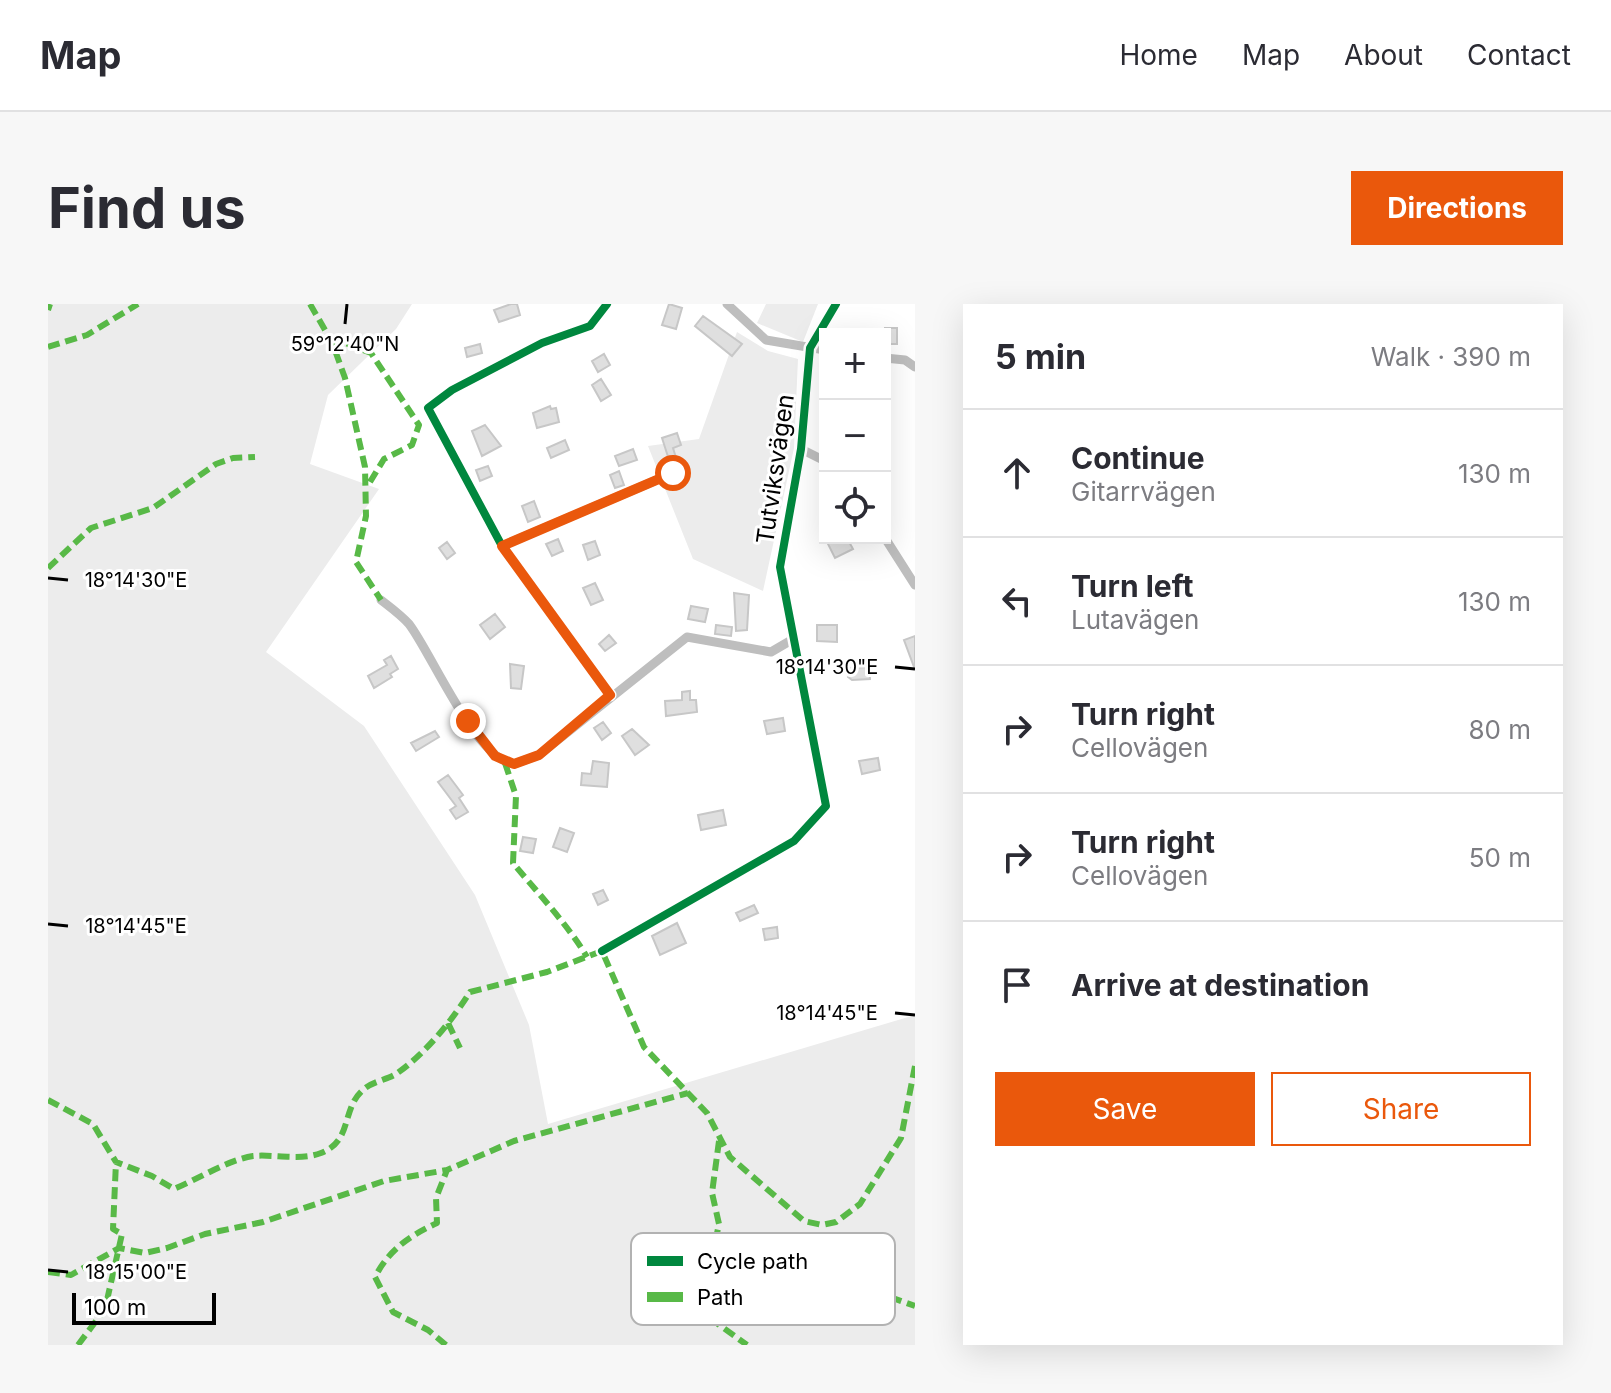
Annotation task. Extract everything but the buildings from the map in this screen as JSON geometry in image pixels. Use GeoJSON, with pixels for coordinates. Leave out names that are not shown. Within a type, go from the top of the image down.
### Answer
{"type":"FeatureCollection","features":[{"type":"Feature","properties":{"kind":"street"},"geometry":{"type":"LineString","coordinates":[[607,304],[590,326],[542,343],[452,390],[428,408],[502,546],[610,695]]}},
{"type":"Feature","properties":{"kind":"street"},"geometry":{"type":"LineString","coordinates":[[727,304],[766,340],[819,349]]}},
{"type":"Feature","properties":{"kind":"street","name":"Tutviksvägen"},"geometry":{"type":"LineString","coordinates":[[602,951],[794,841],[826,806],[780,567],[801,449],[810,348],[836,304]]}},
{"type":"Feature","properties":{"kind":"street"},"geometry":{"type":"LineString","coordinates":[[891,359],[905,360],[915,367]]}},
{"type":"Feature","properties":{"kind":"street"},"geometry":{"type":"LineString","coordinates":[[801,449],[819,458]]}},
{"type":"Feature","properties":{"kind":"street"},"geometry":{"type":"LineString","coordinates":[[502,546],[673,473]]}},
{"type":"Feature","properties":{"kind":"street"},"geometry":{"type":"LineString","coordinates":[[889,544],[915,585]]}},
{"type":"Feature","properties":{"kind":"street"},"geometry":{"type":"LineString","coordinates":[[381,600],[408,624],[468,721],[505,763],[514,764],[539,755],[610,695],[687,637],[771,652],[795,638]]}},
{"type":"Feature","properties":{"kind":"shaded area"},"geometry":{"type":"Polygon","coordinates":[[[48,304],[412,304],[396,329],[328,395],[310,464],[379,489],[266,652],[364,726],[475,895],[529,1025],[548,1124],[915,1015],[915,1345],[48,1345],[48,304]]]}},
{"type":"Feature","properties":{"kind":"shaded area"},"geometry":{"type":"Polygon","coordinates":[[[766,304],[818,304],[803,342],[757,323],[766,304]]]}},
{"type":"Feature","properties":{"kind":"shaded area"},"geometry":{"type":"Polygon","coordinates":[[[737,332],[768,351],[798,359],[794,448],[763,591],[693,559],[648,446],[699,439],[737,332]]]}},
{"type":"Feature","properties":{"kind":"marked path"},"geometry":{"type":"LineString","coordinates":[[48,310],[50,304]]}},
{"type":"Feature","properties":{"kind":"marked path"},"geometry":{"type":"LineString","coordinates":[[48,347],[87,335],[138,304]]}},
{"type":"Feature","properties":{"kind":"marked path"},"geometry":{"type":"LineString","coordinates":[[310,304],[332,342],[345,378],[365,467],[366,516],[356,562],[381,600]]}},
{"type":"Feature","properties":{"kind":"marked path"},"geometry":{"type":"LineString","coordinates":[[330,337],[371,353],[419,425],[412,445],[384,459],[367,487]]}},
{"type":"Feature","properties":{"kind":"marked path"},"geometry":{"type":"LineString","coordinates":[[48,568],[91,528],[153,508],[216,464],[233,458],[255,457]]}},
{"type":"Feature","properties":{"kind":"marked path"},"geometry":{"type":"LineString","coordinates":[[505,763],[516,796],[513,863],[562,921],[587,957]]}},
{"type":"Feature","properties":{"kind":"marked path"},"geometry":{"type":"LineString","coordinates":[[48,1100],[93,1124],[116,1162],[152,1176],[174,1189],[243,1158],[321,1153],[338,1141],[352,1106],[363,1090],[396,1074],[417,1057],[446,1026],[470,992],[547,972],[602,951],[644,1047],[707,1113],[730,1157],[804,1221],[822,1225],[836,1222],[860,1204],[901,1138],[915,1066]]}},
{"type":"Feature","properties":{"kind":"marked path"},"geometry":{"type":"LineString","coordinates":[[448,1023],[460,1048]]}},
{"type":"Feature","properties":{"kind":"marked path"},"geometry":{"type":"LineString","coordinates":[[446,1345],[428,1330],[393,1312],[375,1277],[401,1245],[437,1223],[436,1198],[447,1170],[514,1141],[688,1093]]}},
{"type":"Feature","properties":{"kind":"marked path"},"geometry":{"type":"LineString","coordinates":[[717,1233],[719,1224],[712,1193],[719,1141]]}},
{"type":"Feature","properties":{"kind":"marked path"},"geometry":{"type":"LineString","coordinates":[[78,1345],[105,1309],[122,1234],[113,1229],[116,1162]]}},
{"type":"Feature","properties":{"kind":"marked path"},"geometry":{"type":"LineString","coordinates":[[48,1272],[71,1275],[119,1248],[145,1253],[167,1248],[205,1234],[263,1222],[384,1181],[447,1170]]}},
{"type":"Feature","properties":{"kind":"marked path"},"geometry":{"type":"LineString","coordinates":[[895,1299],[915,1306]]}},
{"type":"Feature","properties":{"kind":"marked path"},"geometry":{"type":"LineString","coordinates":[[719,1325],[747,1345]]}},
{"type":"Feature","properties":{"kind":"cycle path"},"geometry":{"type":"LineString","coordinates":[[607,304],[590,326],[542,343],[452,390],[428,408],[502,546],[610,695]]}},
{"type":"Feature","properties":{"kind":"cycle path"},"geometry":{"type":"LineString","coordinates":[[602,951],[794,841],[826,806],[780,567],[801,449],[810,348],[836,304]]}},
{"type":"Feature","properties":{"kind":"route"},"geometry":{"type":"LineString","coordinates":[[468,721],[495,756],[505,763],[514,764],[539,755],[610,695],[502,546],[673,473]]}}]}
